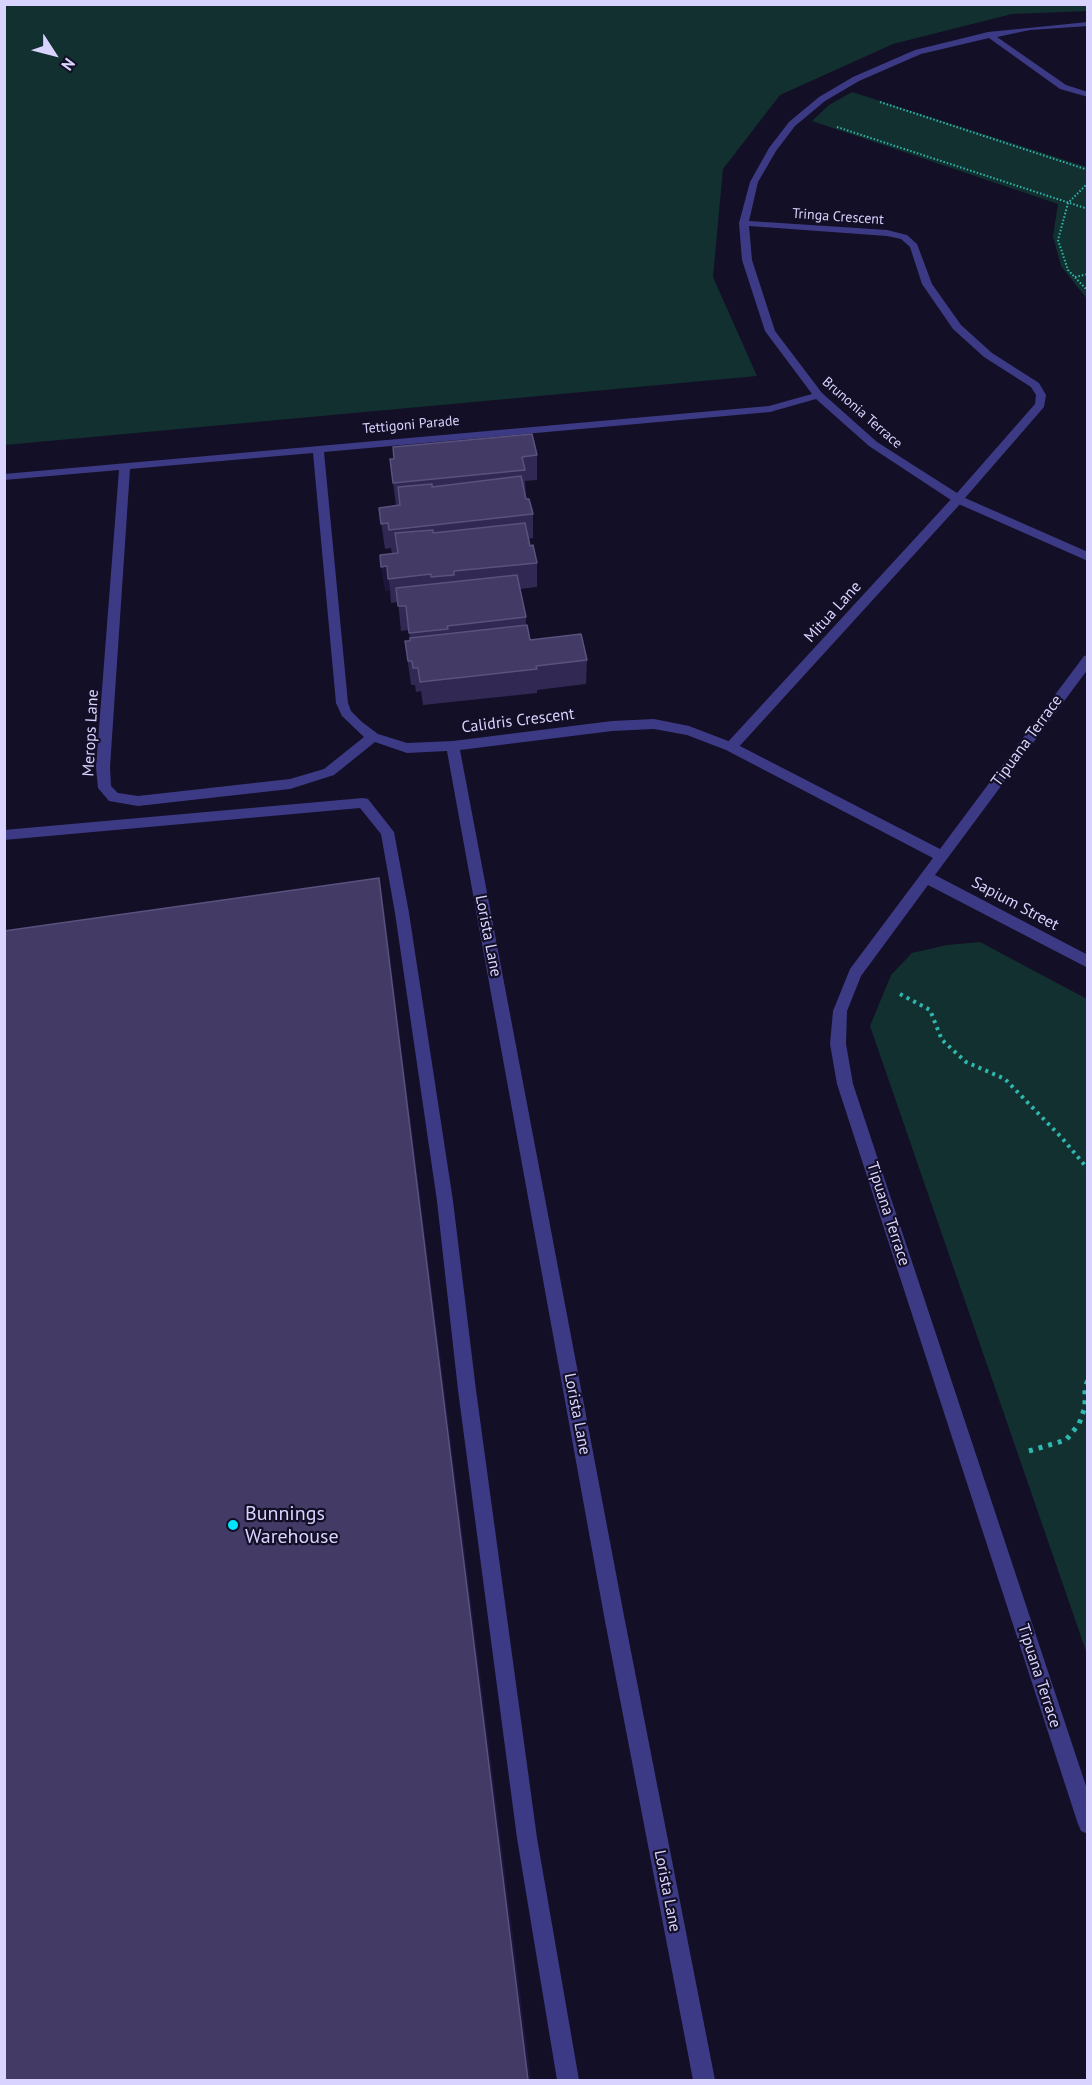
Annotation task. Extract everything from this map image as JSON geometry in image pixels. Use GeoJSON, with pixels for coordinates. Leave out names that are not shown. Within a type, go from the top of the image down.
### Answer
{"type":"FeatureCollection","features":[{"type":"Feature","properties":{"kind":"street","name":"Brunonia Terrace"},"geometry":{"type":"LineString","coordinates":[[1088,24],[988,34],[918,52],[856,79],[822,99],[792,124],[772,150],[754,182],[744,223],[747,261],[770,332],[818,396],[873,444],[958,499],[1088,556]]}},
{"type":"Feature","properties":{"kind":"street"},"geometry":{"type":"LineString","coordinates":[[988,34],[1062,87],[1088,95]]}},
{"type":"Feature","properties":{"kind":"street","name":"Tringa Crescent"},"geometry":{"type":"LineString","coordinates":[[744,223],[887,233],[904,237],[914,246],[927,284],[957,327],[988,355],[1035,385],[1041,395],[1040,405],[958,499]]}},
{"type":"Feature","properties":{"kind":"street","name":"Tettigoni Parade"},"geometry":{"type":"LineString","coordinates":[[4,477],[770,409],[818,396]]}},
{"type":"Feature","properties":{"kind":"street","name":"Calidris Crescent"},"geometry":{"type":"LineString","coordinates":[[318,448],[342,703],[357,725],[373,737],[407,748],[453,746],[612,726],[654,724],[689,730],[731,747],[942,856]]}},
{"type":"Feature","properties":{"kind":"street","name":"Merops Lane"},"geometry":{"type":"LineString","coordinates":[[125,465],[103,767],[105,788],[114,797],[138,801],[290,784],[329,772],[373,737]]}},
{"type":"Feature","properties":{"kind":"street","name":"Mitua Lane"},"geometry":{"type":"LineString","coordinates":[[731,747],[958,499]]}},
{"type":"Feature","properties":{"kind":"street","name":"Tipuana Terrace"},"geometry":{"type":"LineString","coordinates":[[1088,659],[855,974],[840,1011],[838,1044],[849,1095],[1088,1824]]}},
{"type":"Feature","properties":{"kind":"street","name":"Lorista Lane"},"geometry":{"type":"LineString","coordinates":[[453,746],[615,1621],[704,2080]]}},
{"type":"Feature","properties":{"kind":"street"},"geometry":{"type":"LineString","coordinates":[[4,834],[363,803],[387,832],[402,913],[445,1201],[467,1390],[527,1838],[568,2080]]}},
{"type":"Feature","properties":{"kind":"street","name":"Sapium Street"},"geometry":{"type":"LineString","coordinates":[[926,877],[1088,962]]}},
{"type":"Feature","properties":{"kind":"path"},"geometry":{"type":"LineString","coordinates":[[875,101],[1088,170]]}},
{"type":"Feature","properties":{"kind":"path"},"geometry":{"type":"LineString","coordinates":[[827,124],[1088,209]]}},
{"type":"Feature","properties":{"kind":"path"},"geometry":{"type":"LineString","coordinates":[[1088,183],[1068,203],[1058,240],[1068,270],[1088,291]]}},
{"type":"Feature","properties":{"kind":"path"},"geometry":{"type":"LineString","coordinates":[[1075,277],[1088,274]]}},
{"type":"Feature","properties":{"kind":"path"},"geometry":{"type":"LineString","coordinates":[[900,994],[930,1010],[942,1040],[966,1062],[1005,1079],[1062,1138],[1088,1169]]}},
{"type":"Feature","properties":{"kind":"path"},"geometry":{"type":"LineString","coordinates":[[1029,1451],[1066,1440],[1079,1424],[1085,1407],[1085,1387],[1088,1380]]}},
{"type":"Feature","properties":{"kind":"green space"},"geometry":{"type":"Polygon","coordinates":[[[5,4],[1087,4],[1088,11],[1012,14],[893,44],[780,95],[723,169],[713,277],[757,376],[5,445],[5,4]]]}},
{"type":"Feature","properties":{"kind":"green space"},"geometry":{"type":"Polygon","coordinates":[[[852,92],[1087,167],[1087,299],[1061,266],[1053,236],[1058,204],[812,121],[829,105],[852,92]]]}},
{"type":"Feature","properties":{"kind":"green space"},"geometry":{"type":"Polygon","coordinates":[[[980,942],[1087,999],[1087,1654],[870,1026],[891,975],[912,953],[947,945],[980,942]]]}},
{"type":"Feature","properties":{"kind":"building"},"geometry":{"type":"Polygon","coordinates":[[[532,434],[537,455],[522,457],[525,470],[393,483],[390,459],[394,459],[393,447],[532,434]]]}},
{"type":"Feature","properties":{"kind":"building"},"geometry":{"type":"Polygon","coordinates":[[[521,476],[526,499],[529,499],[533,514],[389,530],[388,523],[381,524],[379,508],[400,505],[398,487],[432,484],[432,487],[521,476]]]}},
{"type":"Feature","properties":{"kind":"building"},"geometry":{"type":"Polygon","coordinates":[[[525,523],[530,546],[533,545],[537,563],[454,571],[454,575],[431,577],[431,574],[388,579],[387,566],[381,567],[380,555],[398,553],[395,533],[433,530],[433,533],[525,523]]]}},
{"type":"Feature","properties":{"kind":"building"},"geometry":{"type":"Polygon","coordinates":[[[517,575],[526,617],[409,633],[406,606],[398,606],[396,588],[517,575]]]}},
{"type":"Feature","properties":{"kind":"building"},"geometry":{"type":"Polygon","coordinates":[[[527,625],[530,640],[581,634],[587,660],[536,666],[537,669],[420,682],[418,668],[413,668],[412,661],[408,661],[405,641],[410,641],[410,638],[527,625]]]}},
{"type":"Feature","properties":{"kind":"building","name":"Bunnings Warehouse"},"geometry":{"type":"Polygon","coordinates":[[[379,878],[528,2080],[4,2080],[4,931],[379,878]]]}},
{"type":"Feature","properties":{"kind":"place","name":"Bunnings Warehouse"},"geometry":{"type":"Point","coordinates":[233,1525]}}]}
